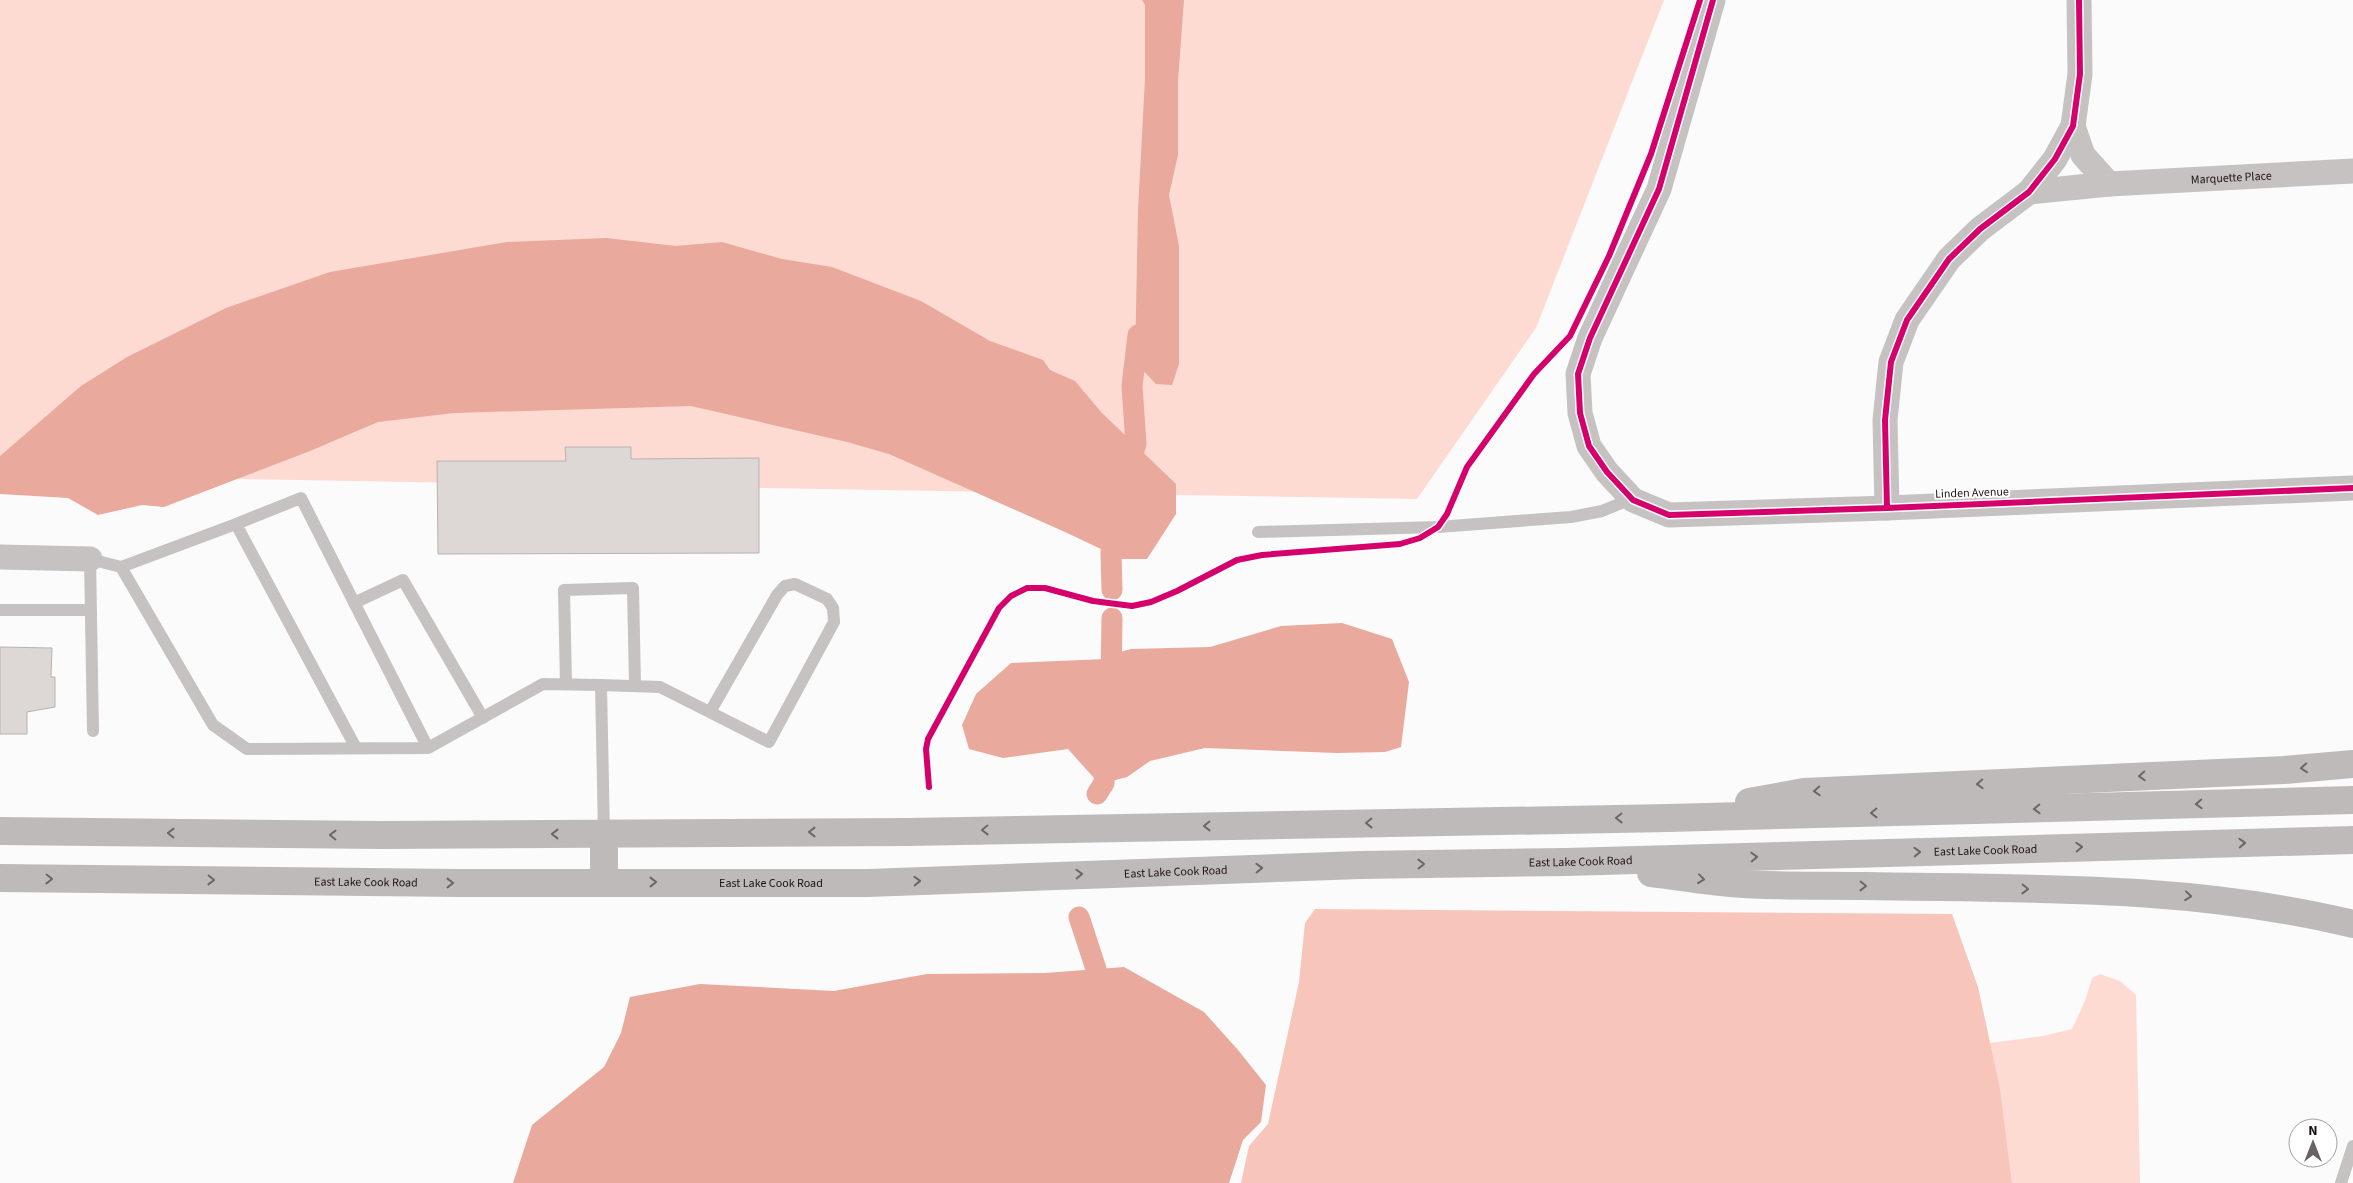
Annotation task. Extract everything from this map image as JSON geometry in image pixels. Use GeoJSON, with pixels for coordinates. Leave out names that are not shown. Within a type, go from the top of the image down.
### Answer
{"type":"FeatureCollection","features":[{"type":"Feature","properties":{"kind":"main road"},"geometry":{"type":"LineString","coordinates":[[1668,818],[1804,792],[2284,770],[2353,764]]}},
{"type":"Feature","properties":{"kind":"main road"},"geometry":{"type":"LineString","coordinates":[[0,831],[382,835],[908,832],[1668,818],[2353,800]]}},
{"type":"Feature","properties":{"kind":"main road"},"geometry":{"type":"LineString","coordinates":[[604,834],[604,882]]}},
{"type":"Feature","properties":{"kind":"main road","name":"East Lake Cook Road"},"geometry":{"type":"LineString","coordinates":[[0,878],[458,883],[868,883],[1351,865],[1566,862],[2353,840]]}},
{"type":"Feature","properties":{"kind":"main road"},"geometry":{"type":"LineString","coordinates":[[1566,862],[1731,883],[2170,894],[2233,901],[2313,914],[2353,924]]}},
{"type":"Feature","properties":{"kind":"street","name":"Linden Avenue"},"geometry":{"type":"LineString","coordinates":[[1713,0],[1659,189],[1590,338],[1578,374],[1580,413],[1589,446],[1606,472],[1631,499],[1669,515],[1887,508],[2353,488]]}},
{"type":"Feature","properties":{"kind":"street"},"geometry":{"type":"LineString","coordinates":[[1887,508],[1885,420],[1891,362],[1907,320],[1949,259],[1980,229],[2028,192],[2055,159],[2073,126],[2080,74],[2079,0]]}},
{"type":"Feature","properties":{"kind":"street"},"geometry":{"type":"LineString","coordinates":[[2073,126],[2083,155],[2109,184]]}},
{"type":"Feature","properties":{"kind":"street","name":"Marquette Place"},"geometry":{"type":"LineString","coordinates":[[2028,192],[2109,184],[2353,171]]}},
{"type":"Feature","properties":{"kind":"street"},"geometry":{"type":"LineString","coordinates":[[0,556],[90,559]]}},
{"type":"Feature","properties":{"kind":"lane"},"geometry":{"type":"LineString","coordinates":[[93,731],[90,559],[121,566],[301,498],[428,748]]}},
{"type":"Feature","properties":{"kind":"lane"},"geometry":{"type":"LineString","coordinates":[[1258,532],[1438,527],[1571,517],[1602,512],[1631,499]]}},
{"type":"Feature","properties":{"kind":"lane"},"geometry":{"type":"LineString","coordinates":[[236,524],[356,748]]}},
{"type":"Feature","properties":{"kind":"lane"},"geometry":{"type":"LineString","coordinates":[[121,566],[213,725],[247,749],[428,748],[543,684],[660,687],[768,742],[834,622],[833,608],[827,599],[795,584],[785,586],[777,595],[710,712]]}},
{"type":"Feature","properties":{"kind":"lane"},"geometry":{"type":"LineString","coordinates":[[354,603],[404,580],[483,718]]}},
{"type":"Feature","properties":{"kind":"lane"},"geometry":{"type":"LineString","coordinates":[[566,684],[564,590],[633,588],[635,686]]}},
{"type":"Feature","properties":{"kind":"lane"},"geometry":{"type":"LineString","coordinates":[[0,610],[91,610]]}},
{"type":"Feature","properties":{"kind":"lane"},"geometry":{"type":"LineString","coordinates":[[600,685],[604,834]]}},
{"type":"Feature","properties":{"kind":"lane"},"geometry":{"type":"LineString","coordinates":[[2341,1183],[2353,1146]]}},
{"type":"Feature","properties":{"kind":"shaded area"},"geometry":{"type":"Polygon","coordinates":[[[0,0],[1664,0],[1536,328],[1417,499],[0,475],[0,0]]]}},
{"type":"Feature","properties":{"kind":"shaded area"},"geometry":{"type":"Polygon","coordinates":[[[1142,0],[1184,0],[1178,81],[1178,155],[1169,195],[1179,246],[1179,364],[1172,385],[1156,384],[1135,362],[1138,210],[1145,79],[1145,5],[1142,0]]]}},
{"type":"Feature","properties":{"kind":"shaded area"},"geometry":{"type":"Polygon","coordinates":[[[606,238],[676,246],[722,242],[782,259],[832,267],[921,301],[990,341],[1043,360],[1050,370],[1075,381],[1102,413],[1176,484],[1176,514],[1147,559],[1122,559],[889,454],[847,442],[691,406],[454,413],[378,422],[310,451],[164,507],[142,505],[98,515],[68,498],[0,494],[0,456],[81,386],[127,357],[226,308],[330,272],[507,242],[606,238]]]}},
{"type":"Feature","properties":{"kind":"shaded area"},"geometry":{"type":"Polygon","coordinates":[[[1342,623],[1392,639],[1409,682],[1401,747],[1385,752],[1337,753],[1205,748],[1150,761],[1127,777],[1104,783],[1094,778],[1068,749],[1003,758],[969,749],[962,725],[976,694],[1011,663],[1106,659],[1113,654],[1131,649],[1210,647],[1281,626],[1342,623]]]}},
{"type":"Feature","properties":{"kind":"shaded area"},"geometry":{"type":"Polygon","coordinates":[[[1315,909],[1952,914],[1978,987],[2000,1088],[2012,1183],[1241,1183],[1249,1146],[1268,1124],[1299,982],[1305,923],[1315,909]]]}},
{"type":"Feature","properties":{"kind":"shaded area"},"geometry":{"type":"Polygon","coordinates":[[[1124,967],[1204,1012],[1266,1085],[1261,1122],[1243,1140],[1229,1183],[513,1183],[532,1125],[604,1067],[621,1033],[630,997],[700,984],[834,991],[927,974],[1045,973],[1124,967]]]}},
{"type":"Feature","properties":{"kind":"shaded area"},"geometry":{"type":"Polygon","coordinates":[[[2100,974],[2120,981],[2136,995],[2140,1183],[2012,1183],[2000,1088],[1990,1043],[2043,1036],[2072,1029],[2085,1001],[2092,978],[2100,974]]]}},
{"type":"Feature","properties":{"kind":"building"},"geometry":{"type":"Polygon","coordinates":[[[565,447],[631,447],[631,459],[759,458],[759,553],[438,554],[437,461],[566,461],[565,447]]]}},
{"type":"Feature","properties":{"kind":"building"},"geometry":{"type":"Polygon","coordinates":[[[0,647],[52,648],[51,677],[55,677],[55,707],[27,712],[27,734],[0,734],[0,647]]]}},
{"type":"Feature","properties":{"kind":"waterway"},"geometry":{"type":"LineString","coordinates":[[1127,470],[1136,444],[1132,386],[1138,335]]}},
{"type":"Feature","properties":{"kind":"waterway"},"geometry":{"type":"LineString","coordinates":[[1112,590],[1111,552],[1115,526]]}},
{"type":"Feature","properties":{"kind":"waterway"},"geometry":{"type":"LineString","coordinates":[[1111,683],[1112,618]]}},
{"type":"Feature","properties":{"kind":"waterway"},"geometry":{"type":"LineString","coordinates":[[1097,794],[1104,783],[1106,754]]}},
{"type":"Feature","properties":{"kind":"waterway"},"geometry":{"type":"LineString","coordinates":[[1079,917],[1096,969]]}},
{"type":"Feature","properties":{"kind":"cycle path"},"geometry":{"type":"LineString","coordinates":[[929,787],[926,749],[928,739],[999,608],[1011,596],[1027,588],[1045,588],[1093,601],[1132,606],[1151,602],[1177,591],[1237,560],[1262,555],[1400,544],[1420,538],[1438,527],[1447,514],[1467,467],[1534,374],[1570,336],[1609,256],[1651,154],[1700,0]]}},
{"type":"Feature","properties":{"kind":"cycle path"},"geometry":{"type":"LineString","coordinates":[[1713,0],[1659,189],[1590,338],[1578,374],[1580,413],[1589,446],[1607,472],[1633,500],[1669,515],[1887,508],[2353,488]]}},
{"type":"Feature","properties":{"kind":"cycle path"},"geometry":{"type":"LineString","coordinates":[[1887,508],[1885,420],[1891,362],[1907,320],[1949,259],[1980,229],[2029,192],[2055,159],[2073,126],[2080,74],[2079,0]]}}]}
